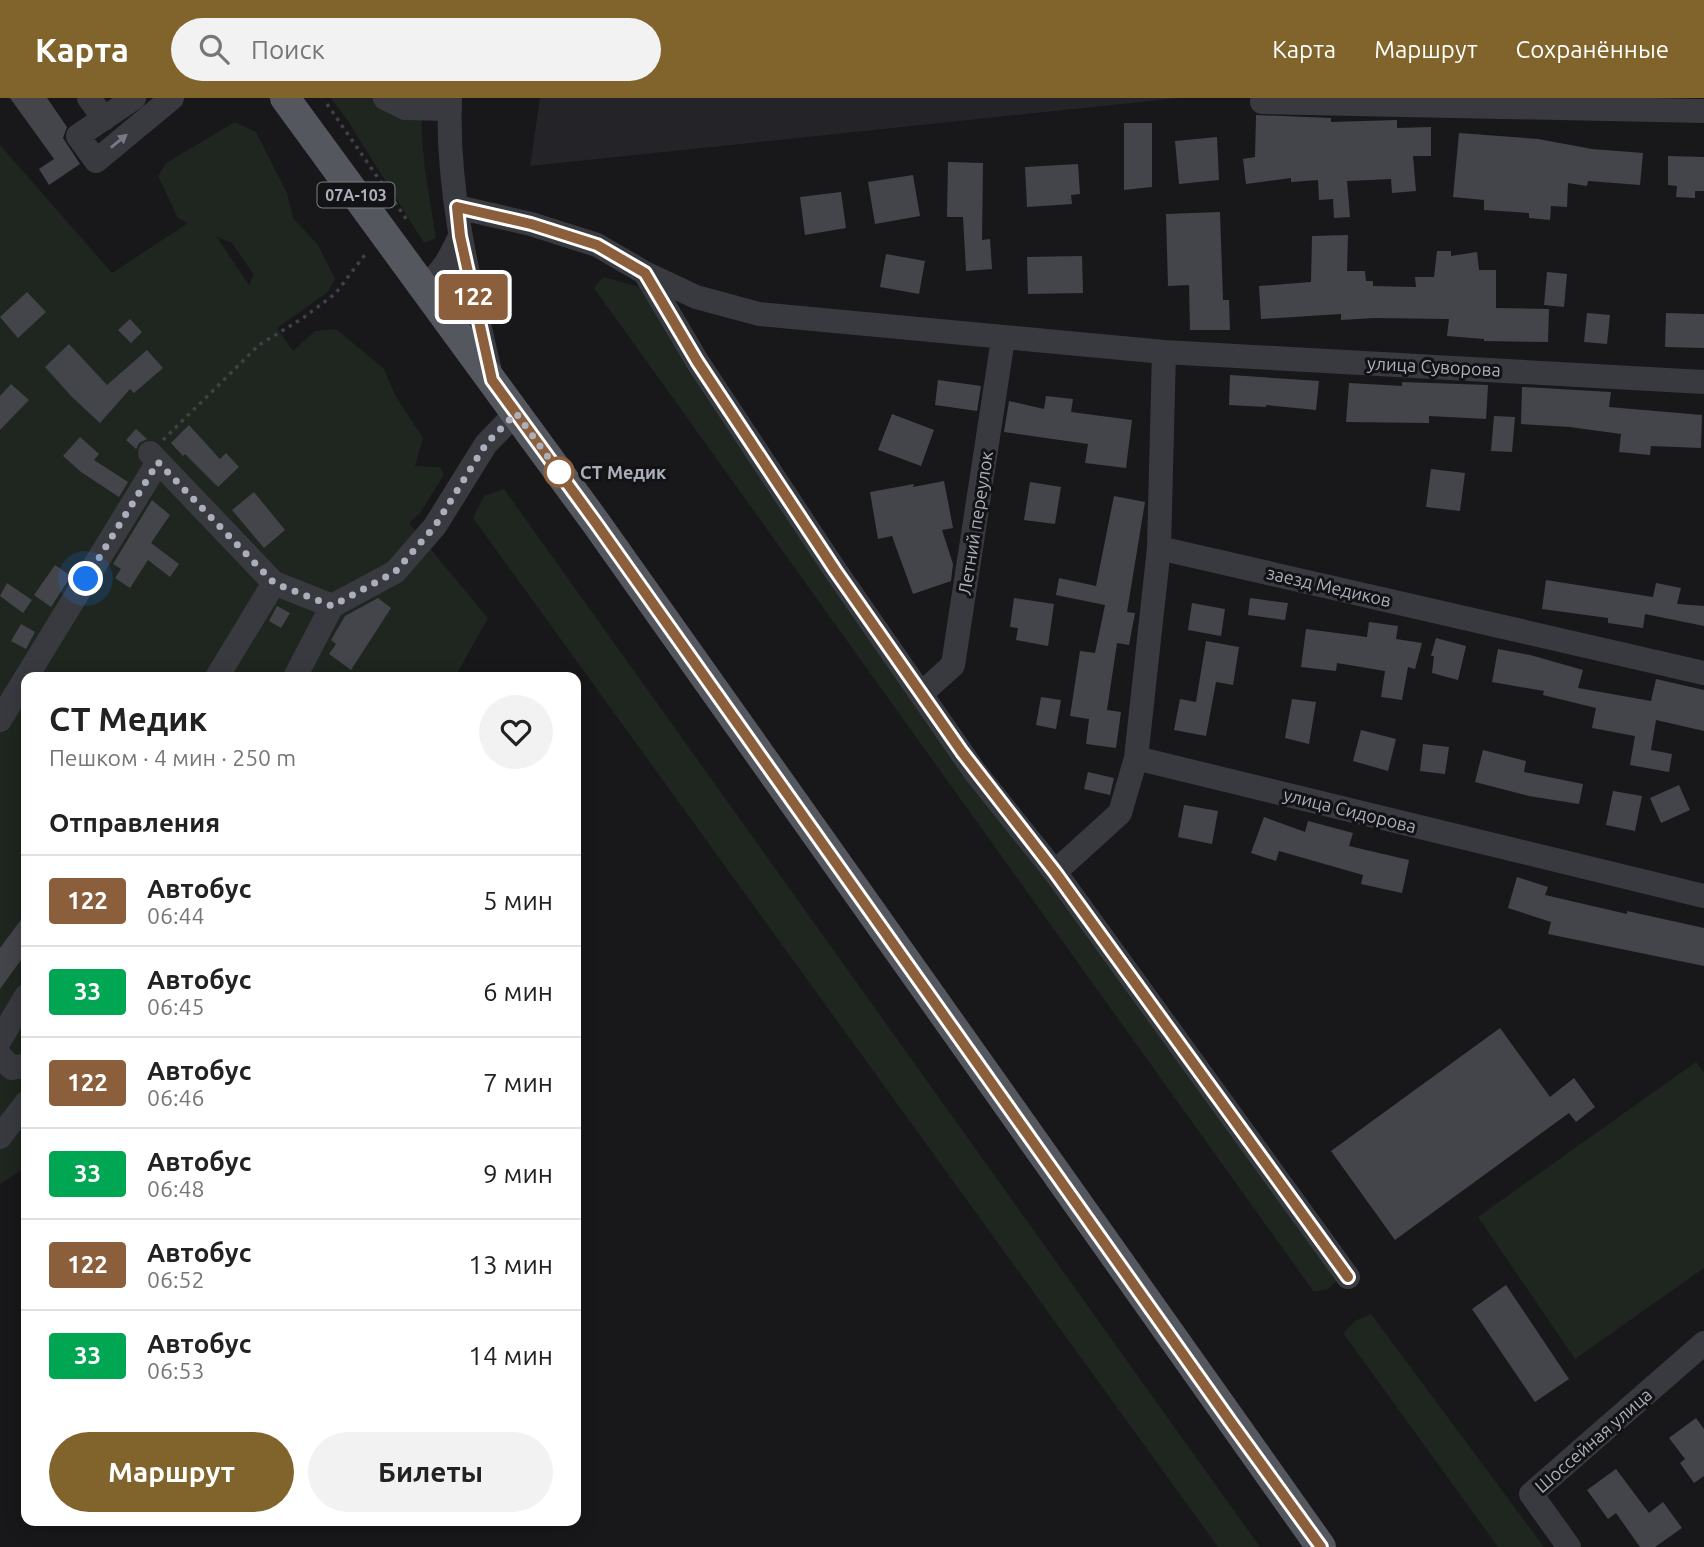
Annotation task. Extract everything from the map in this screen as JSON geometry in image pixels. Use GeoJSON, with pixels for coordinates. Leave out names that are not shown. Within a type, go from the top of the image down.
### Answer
{"type":"FeatureCollection","features":[{"type":"Feature","properties":{"kind":"main road","name":"07А-103"},"geometry":{"type":"LineString","coordinates":[[284,100],[596,523],[1321,1547]]}},
{"type":"Feature","properties":{"kind":"street"},"geometry":{"type":"LineString","coordinates":[[89,98],[104,118]]}},
{"type":"Feature","properties":{"kind":"street"},"geometry":{"type":"LineString","coordinates":[[134,98],[78,135],[96,161],[172,98]]}},
{"type":"Feature","properties":{"kind":"street"},"geometry":{"type":"LineString","coordinates":[[385,98],[405,108],[450,103],[460,236],[492,380]]}},
{"type":"Feature","properties":{"kind":"street"},"geometry":{"type":"LineString","coordinates":[[1262,102],[1614,103],[1704,111]]}},
{"type":"Feature","properties":{"kind":"street","name":"улица Суворова"},"geometry":{"type":"LineString","coordinates":[[457,207],[531,224],[597,245],[645,273],[696,297],[759,314],[1164,352],[1704,382]]}},
{"type":"Feature","properties":{"kind":"street"},"geometry":{"type":"LineString","coordinates":[[423,287],[441,271],[460,236]]}},
{"type":"Feature","properties":{"kind":"street"},"geometry":{"type":"LineString","coordinates":[[645,273],[697,361],[835,570],[975,772],[1055,872],[1348,1277]]}},
{"type":"Feature","properties":{"kind":"street","name":"Летний переулок"},"geometry":{"type":"LineString","coordinates":[[921,694],[953,665],[1003,339]]}},
{"type":"Feature","properties":{"kind":"street"},"geometry":{"type":"LineString","coordinates":[[1055,872],[1120,813],[1136,758],[1159,548],[1164,352]]}},
{"type":"Feature","properties":{"kind":"street"},"geometry":{"type":"LineString","coordinates":[[298,672],[332,606],[395,572],[435,526],[486,444],[516,413]]}},
{"type":"Feature","properties":{"kind":"street"},"geometry":{"type":"LineString","coordinates":[[28,672],[154,457],[274,583],[332,606]]}},
{"type":"Feature","properties":{"kind":"street","name":"заезд Медиков"},"geometry":{"type":"LineString","coordinates":[[1159,548],[1704,673]]}},
{"type":"Feature","properties":{"kind":"street"},"geometry":{"type":"LineString","coordinates":[[220,672],[274,583]]}},
{"type":"Feature","properties":{"kind":"street"},"geometry":{"type":"LineString","coordinates":[[0,720],[21,684]]}},
{"type":"Feature","properties":{"kind":"street","name":"улица Сидорова"},"geometry":{"type":"LineString","coordinates":[[1136,758],[1704,896]]}},
{"type":"Feature","properties":{"kind":"street"},"geometry":{"type":"LineString","coordinates":[[0,1040],[21,1004]]}},
{"type":"Feature","properties":{"kind":"street"},"geometry":{"type":"LineString","coordinates":[[0,1056],[12,1068],[21,1066]]}},
{"type":"Feature","properties":{"kind":"street"},"geometry":{"type":"LineString","coordinates":[[0,1137],[21,1110]]}},
{"type":"Feature","properties":{"kind":"street","name":"Шоссейная улица"},"geometry":{"type":"LineString","coordinates":[[1569,1547],[1531,1494],[1704,1343]]}},
{"type":"Feature","properties":{"kind":"path"},"geometry":{"type":"LineString","coordinates":[[327,104],[407,220]]}},
{"type":"Feature","properties":{"kind":"path"},"geometry":{"type":"LineString","coordinates":[[154,457],[259,345],[335,294],[362,256],[374,247]]}},
{"type":"Feature","properties":{"kind":"shaded area"},"geometry":{"type":"Polygon","coordinates":[[[331,98],[423,98],[423,150],[436,238],[424,243],[331,98]]]}},
{"type":"Feature","properties":{"kind":"shaded area"},"geometry":{"type":"Polygon","coordinates":[[[540,98],[1179,98],[530,166],[540,98]]]}},
{"type":"Feature","properties":{"kind":"shaded area"},"geometry":{"type":"Polygon","coordinates":[[[235,122],[256,132],[287,193],[293,218],[318,245],[335,279],[328,292],[277,328],[293,351],[315,331],[336,329],[384,369],[396,397],[423,438],[415,466],[440,467],[444,475],[420,513],[409,523],[488,618],[458,672],[21,672],[21,1170],[0,1184],[0,145],[112,273],[188,223],[178,218],[158,176],[166,163],[235,122]],[[216,236],[249,285],[254,275],[232,243],[216,236]]]}},
{"type":"Feature","properties":{"kind":"shaded area"},"geometry":{"type":"Polygon","coordinates":[[[603,277],[640,287],[1340,1278],[1328,1289],[1314,1292],[594,288],[603,277]]]}},
{"type":"Feature","properties":{"kind":"shaded area"},"geometry":{"type":"Polygon","coordinates":[[[504,489],[1260,1547],[1218,1547],[473,518],[484,496],[504,489]]]}},
{"type":"Feature","properties":{"kind":"shaded area"},"geometry":{"type":"Polygon","coordinates":[[[1696,1062],[1704,1072],[1704,1268],[1575,1359],[1478,1217],[1696,1062]]]}},
{"type":"Feature","properties":{"kind":"shaded area"},"geometry":{"type":"Polygon","coordinates":[[[1371,1314],[1544,1547],[1498,1547],[1343,1333],[1355,1321],[1371,1314]]]}},
{"type":"Feature","properties":{"kind":"building"},"geometry":{"type":"Polygon","coordinates":[[[10,98],[47,98],[67,127],[63,138],[80,164],[49,185],[39,169],[54,159],[10,98]]]}},
{"type":"Feature","properties":{"kind":"building"},"geometry":{"type":"Polygon","coordinates":[[[1256,115],[1331,118],[1331,122],[1397,120],[1397,128],[1431,127],[1431,156],[1413,156],[1416,191],[1392,193],[1391,179],[1347,181],[1350,217],[1334,218],[1333,199],[1319,200],[1318,180],[1291,182],[1291,178],[1246,184],[1243,159],[1255,157],[1256,115]]]}},
{"type":"Feature","properties":{"kind":"building"},"geometry":{"type":"Polygon","coordinates":[[[1124,123],[1152,123],[1152,187],[1124,190],[1124,123]]]}},
{"type":"Feature","properties":{"kind":"building"},"geometry":{"type":"Polygon","coordinates":[[[1459,133],[1538,139],[1592,149],[1643,153],[1640,185],[1588,181],[1587,186],[1568,183],[1567,207],[1551,206],[1550,220],[1529,218],[1529,213],[1484,210],[1484,200],[1453,197],[1459,133]]]}},
{"type":"Feature","properties":{"kind":"building"},"geometry":{"type":"Polygon","coordinates":[[[1217,137],[1219,180],[1179,184],[1175,141],[1217,137]]]}},
{"type":"Feature","properties":{"kind":"building"},"geometry":{"type":"Polygon","coordinates":[[[1668,156],[1704,157],[1704,191],[1695,191],[1695,198],[1676,197],[1677,186],[1668,185],[1668,156]]]}},
{"type":"Feature","properties":{"kind":"building"},"geometry":{"type":"Polygon","coordinates":[[[948,162],[983,163],[982,240],[990,239],[992,269],[966,271],[963,217],[947,217],[948,162]]]}},
{"type":"Feature","properties":{"kind":"building"},"geometry":{"type":"Polygon","coordinates":[[[1078,164],[1080,194],[1071,195],[1072,204],[1027,207],[1025,167],[1078,164]]]}},
{"type":"Feature","properties":{"kind":"building"},"geometry":{"type":"Polygon","coordinates":[[[913,175],[920,216],[875,224],[868,182],[913,175]]]}},
{"type":"Feature","properties":{"kind":"building"},"geometry":{"type":"Polygon","coordinates":[[[841,192],[846,228],[805,235],[800,197],[841,192]]]}},
{"type":"Feature","properties":{"kind":"building"},"geometry":{"type":"Polygon","coordinates":[[[1220,212],[1223,300],[1229,300],[1230,330],[1190,330],[1189,285],[1168,286],[1166,214],[1220,212]]]}},
{"type":"Feature","properties":{"kind":"building"},"geometry":{"type":"Polygon","coordinates":[[[1348,235],[1347,271],[1365,271],[1366,281],[1373,281],[1373,286],[1416,287],[1415,277],[1434,277],[1437,251],[1451,251],[1451,256],[1477,252],[1479,270],[1496,270],[1496,308],[1549,309],[1548,342],[1484,341],[1447,336],[1449,319],[1341,320],[1341,314],[1261,319],[1259,286],[1311,282],[1312,236],[1348,235]]]}},
{"type":"Feature","properties":{"kind":"building"},"geometry":{"type":"Polygon","coordinates":[[[886,254],[925,261],[919,294],[880,287],[886,254]]]}},
{"type":"Feature","properties":{"kind":"building"},"geometry":{"type":"Polygon","coordinates":[[[1082,256],[1083,293],[1028,294],[1027,257],[1082,256]]]}},
{"type":"Feature","properties":{"kind":"building"},"geometry":{"type":"Polygon","coordinates":[[[1547,272],[1567,274],[1564,307],[1544,305],[1547,272]]]}},
{"type":"Feature","properties":{"kind":"building"},"geometry":{"type":"Polygon","coordinates":[[[27,292],[46,312],[18,338],[0,317],[27,292]]]}},
{"type":"Feature","properties":{"kind":"building"},"geometry":{"type":"Polygon","coordinates":[[[1587,313],[1610,315],[1607,344],[1584,342],[1587,313]]]}},
{"type":"Feature","properties":{"kind":"building"},"geometry":{"type":"Polygon","coordinates":[[[1666,313],[1704,314],[1704,348],[1665,347],[1666,313]]]}},
{"type":"Feature","properties":{"kind":"building"},"geometry":{"type":"Polygon","coordinates":[[[130,319],[142,332],[131,343],[118,330],[130,319]]]}},
{"type":"Feature","properties":{"kind":"building"},"geometry":{"type":"Polygon","coordinates":[[[69,344],[107,385],[147,350],[163,368],[134,393],[130,389],[100,423],[45,367],[69,344]]]}},
{"type":"Feature","properties":{"kind":"building"},"geometry":{"type":"Polygon","coordinates":[[[1230,375],[1319,381],[1316,410],[1266,405],[1229,405],[1230,375]]]}},
{"type":"Feature","properties":{"kind":"building"},"geometry":{"type":"Polygon","coordinates":[[[938,380],[981,386],[977,411],[935,405],[938,380]]]}},
{"type":"Feature","properties":{"kind":"building"},"geometry":{"type":"Polygon","coordinates":[[[1402,382],[1488,385],[1486,419],[1429,416],[1429,423],[1346,422],[1349,383],[1402,386],[1402,382]]]}},
{"type":"Feature","properties":{"kind":"building"},"geometry":{"type":"Polygon","coordinates":[[[11,384],[29,400],[0,430],[0,396],[11,384]]]}},
{"type":"Feature","properties":{"kind":"building"},"geometry":{"type":"Polygon","coordinates":[[[1522,387],[1611,392],[1609,407],[1702,415],[1701,448],[1651,446],[1650,455],[1619,452],[1621,434],[1521,424],[1522,387]]]}},
{"type":"Feature","properties":{"kind":"building"},"geometry":{"type":"Polygon","coordinates":[[[1046,396],[1073,399],[1071,412],[1132,420],[1126,468],[1085,463],[1088,444],[1004,432],[1009,401],[1044,409],[1046,396]]]}},
{"type":"Feature","properties":{"kind":"building"},"geometry":{"type":"Polygon","coordinates":[[[892,414],[934,430],[921,466],[878,450],[892,414]]]}},
{"type":"Feature","properties":{"kind":"building"},"geometry":{"type":"Polygon","coordinates":[[[1494,416],[1515,417],[1512,452],[1491,451],[1494,416]]]}},
{"type":"Feature","properties":{"kind":"building"},"geometry":{"type":"Polygon","coordinates":[[[189,425],[220,459],[226,453],[239,467],[218,487],[171,443],[189,425]]]}},
{"type":"Feature","properties":{"kind":"building"},"geometry":{"type":"Polygon","coordinates":[[[136,429],[147,439],[139,443],[136,449],[126,440],[136,429]]]}},
{"type":"Feature","properties":{"kind":"building"},"geometry":{"type":"Polygon","coordinates":[[[80,437],[99,454],[94,460],[128,482],[119,497],[81,472],[63,456],[80,437]]]}},
{"type":"Feature","properties":{"kind":"building"},"geometry":{"type":"Polygon","coordinates":[[[1431,469],[1465,473],[1460,511],[1426,507],[1431,469]]]}},
{"type":"Feature","properties":{"kind":"building"},"geometry":{"type":"Polygon","coordinates":[[[944,481],[953,528],[942,530],[953,564],[951,581],[913,594],[892,536],[878,539],[870,492],[944,481]]]}},
{"type":"Feature","properties":{"kind":"building"},"geometry":{"type":"Polygon","coordinates":[[[1030,482],[1061,487],[1055,524],[1024,520],[1030,482]]]}},
{"type":"Feature","properties":{"kind":"building"},"geometry":{"type":"Polygon","coordinates":[[[254,492],[285,530],[264,548],[232,510],[254,492]]]}},
{"type":"Feature","properties":{"kind":"building"},"geometry":{"type":"Polygon","coordinates":[[[1114,496],[1145,502],[1127,612],[1135,613],[1129,645],[1117,643],[1107,710],[1121,712],[1116,748],[1086,744],[1089,719],[1070,716],[1080,651],[1095,653],[1105,605],[1056,595],[1059,578],[1096,586],[1114,496]]]}},
{"type":"Feature","properties":{"kind":"building"},"geometry":{"type":"Polygon","coordinates":[[[152,500],[170,515],[151,543],[179,564],[170,577],[148,560],[130,588],[115,578],[121,569],[113,564],[152,500]]]}},
{"type":"Feature","properties":{"kind":"building"},"geometry":{"type":"Polygon","coordinates":[[[55,565],[71,576],[51,607],[34,595],[55,565]]]}},
{"type":"Feature","properties":{"kind":"building"},"geometry":{"type":"Polygon","coordinates":[[[1546,580],[1653,597],[1656,583],[1681,588],[1677,604],[1704,606],[1704,626],[1645,614],[1643,628],[1608,623],[1608,618],[1542,609],[1546,580]]]}},
{"type":"Feature","properties":{"kind":"building"},"geometry":{"type":"Polygon","coordinates":[[[7,583],[32,600],[23,613],[0,596],[7,583]]]}},
{"type":"Feature","properties":{"kind":"building"},"geometry":{"type":"Polygon","coordinates":[[[378,598],[391,608],[351,670],[329,654],[336,644],[331,640],[345,616],[378,598]]]}},
{"type":"Feature","properties":{"kind":"building"},"geometry":{"type":"Polygon","coordinates":[[[1014,598],[1054,604],[1048,646],[1016,640],[1018,628],[1010,627],[1014,598]]]}},
{"type":"Feature","properties":{"kind":"building"},"geometry":{"type":"Polygon","coordinates":[[[1250,598],[1288,603],[1285,620],[1248,615],[1250,598]]]}},
{"type":"Feature","properties":{"kind":"building"},"geometry":{"type":"Polygon","coordinates":[[[1192,603],[1225,609],[1221,636],[1188,630],[1192,603]]]}},
{"type":"Feature","properties":{"kind":"building"},"geometry":{"type":"Polygon","coordinates":[[[277,606],[290,613],[281,628],[269,621],[277,606]]]}},
{"type":"Feature","properties":{"kind":"building"},"geometry":{"type":"Polygon","coordinates":[[[1369,622],[1398,626],[1396,639],[1422,643],[1415,669],[1408,667],[1402,700],[1381,697],[1385,671],[1337,663],[1336,671],[1301,667],[1306,629],[1367,637],[1369,622]]]}},
{"type":"Feature","properties":{"kind":"building"},"geometry":{"type":"Polygon","coordinates":[[[21,624],[35,632],[26,649],[11,641],[21,624]]]}},
{"type":"Feature","properties":{"kind":"building"},"geometry":{"type":"Polygon","coordinates":[[[1436,638],[1466,646],[1458,680],[1432,673],[1434,656],[1431,656],[1436,638]]]}},
{"type":"Feature","properties":{"kind":"building"},"geometry":{"type":"Polygon","coordinates":[[[1206,641],[1239,647],[1233,685],[1216,682],[1206,736],[1174,730],[1180,699],[1196,702],[1206,641]]]}},
{"type":"Feature","properties":{"kind":"building"},"geometry":{"type":"Polygon","coordinates":[[[1498,649],[1583,670],[1578,688],[1651,701],[1656,679],[1704,690],[1704,731],[1656,720],[1651,750],[1672,754],[1669,772],[1630,765],[1635,736],[1592,728],[1596,708],[1543,695],[1544,691],[1492,682],[1498,649]]]}},
{"type":"Feature","properties":{"kind":"building"},"geometry":{"type":"Polygon","coordinates":[[[1041,697],[1061,700],[1056,729],[1036,725],[1041,697]]]}},
{"type":"Feature","properties":{"kind":"building"},"geometry":{"type":"Polygon","coordinates":[[[1292,699],[1316,702],[1309,744],[1285,738],[1292,699]]]}},
{"type":"Feature","properties":{"kind":"building"},"geometry":{"type":"Polygon","coordinates":[[[1361,730],[1396,739],[1388,771],[1353,761],[1361,730]]]}},
{"type":"Feature","properties":{"kind":"building"},"geometry":{"type":"Polygon","coordinates":[[[1423,744],[1449,747],[1445,774],[1420,771],[1423,744]]]}},
{"type":"Feature","properties":{"kind":"building"},"geometry":{"type":"Polygon","coordinates":[[[1483,750],[1526,761],[1524,772],[1583,784],[1579,804],[1529,796],[1475,782],[1483,750]]]}},
{"type":"Feature","properties":{"kind":"building"},"geometry":{"type":"Polygon","coordinates":[[[1088,772],[1114,778],[1110,795],[1084,789],[1088,772]]]}},
{"type":"Feature","properties":{"kind":"building"},"geometry":{"type":"Polygon","coordinates":[[[1679,785],[1690,810],[1661,823],[1650,798],[1679,785]]]}},
{"type":"Feature","properties":{"kind":"building"},"geometry":{"type":"Polygon","coordinates":[[[1613,791],[1642,796],[1635,831],[1606,825],[1613,791]]]}},
{"type":"Feature","properties":{"kind":"building"},"geometry":{"type":"Polygon","coordinates":[[[1184,805],[1218,811],[1212,844],[1178,837],[1184,805]]]}},
{"type":"Feature","properties":{"kind":"building"},"geometry":{"type":"Polygon","coordinates":[[[1264,817],[1305,832],[1308,821],[1353,833],[1349,846],[1409,860],[1402,893],[1361,884],[1363,875],[1279,851],[1276,861],[1251,853],[1264,817]]]}},
{"type":"Feature","properties":{"kind":"building"},"geometry":{"type":"Polygon","coordinates":[[[1517,877],[1548,887],[1545,895],[1704,928],[1704,966],[1548,934],[1551,922],[1508,908],[1517,877]]]}},
{"type":"Feature","properties":{"kind":"building"},"geometry":{"type":"Polygon","coordinates":[[[21,920],[21,960],[0,989],[0,948],[21,920]]]}},
{"type":"Feature","properties":{"kind":"building"},"geometry":{"type":"Polygon","coordinates":[[[1500,1028],[1550,1097],[1574,1078],[1595,1107],[1576,1122],[1569,1113],[1395,1240],[1331,1151],[1500,1028]]]}},
{"type":"Feature","properties":{"kind":"building"},"geometry":{"type":"Polygon","coordinates":[[[1506,1285],[1569,1379],[1535,1402],[1472,1309],[1506,1285]]]}},
{"type":"Feature","properties":{"kind":"building"},"geometry":{"type":"Polygon","coordinates":[[[1696,1418],[1704,1429],[1704,1476],[1694,1483],[1680,1463],[1685,1459],[1669,1438],[1696,1418]]]}},
{"type":"Feature","properties":{"kind":"building"},"geometry":{"type":"Polygon","coordinates":[[[1616,1469],[1649,1513],[1663,1502],[1682,1528],[1655,1547],[1640,1547],[1616,1513],[1608,1519],[1587,1490],[1616,1469]]]}},
{"type":"Feature","properties":{"kind":"bus line","name":"122"},"geometry":{"type":"LineString","coordinates":[[1321,1547],[492,380],[460,236],[457,207],[531,224],[597,245],[645,273],[697,361],[835,570],[975,772],[1055,872],[1348,1277]]}},
{"type":"Feature","properties":{"kind":"place","name":"СТ Медик"},"geometry":{"type":"Point","coordinates":[559,472]}},
{"type":"Feature","properties":{"kind":"route"},"geometry":{"type":"LineString","coordinates":[[86,579],[158,462],[274,583],[332,606],[395,572],[435,526],[486,444],[516,413],[564,479],[559,472]]}}]}
